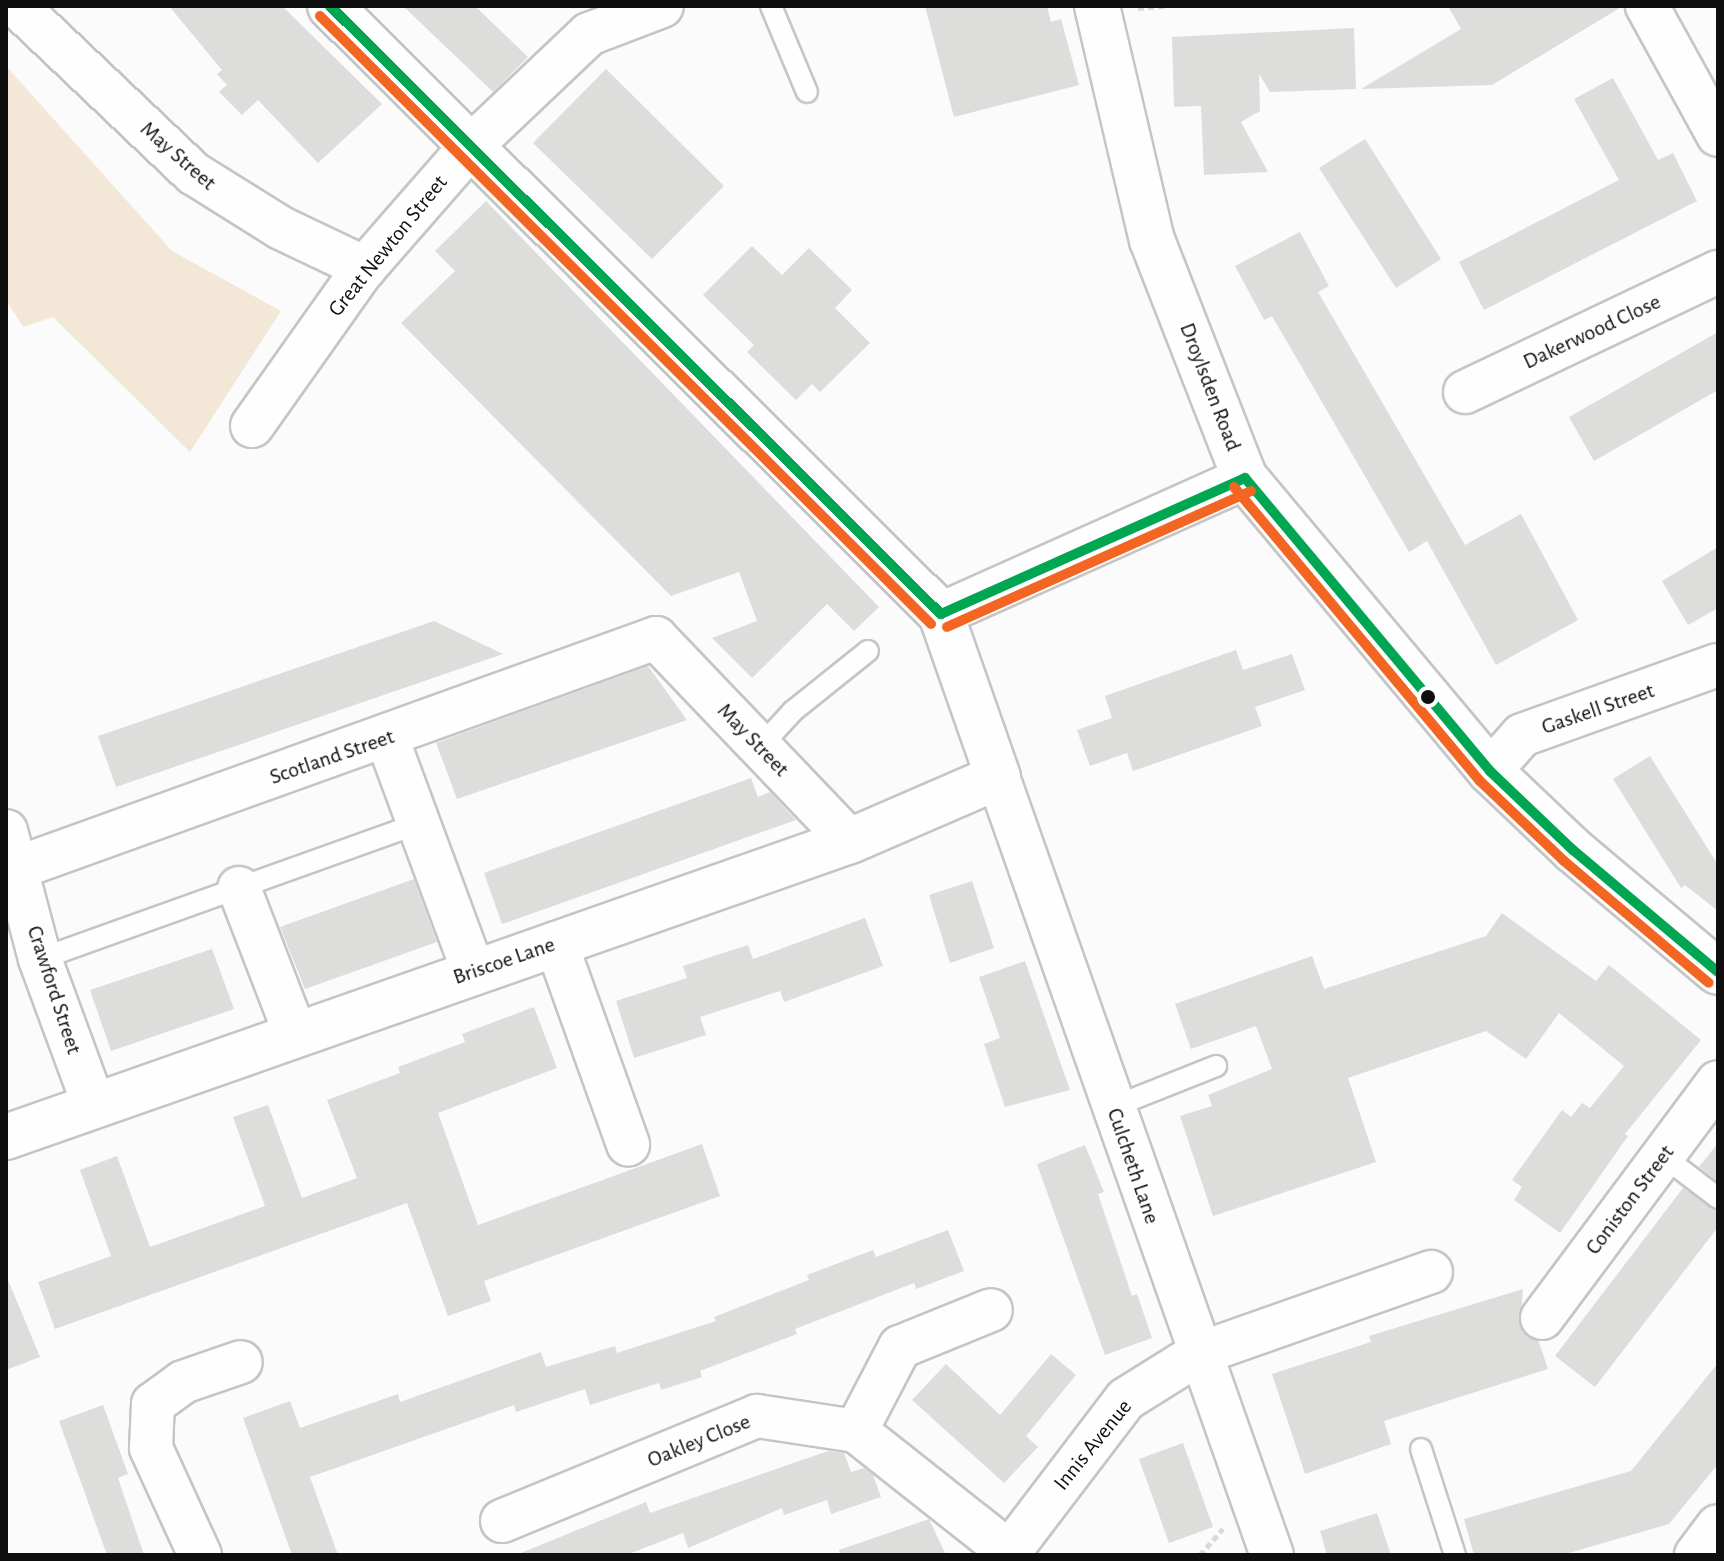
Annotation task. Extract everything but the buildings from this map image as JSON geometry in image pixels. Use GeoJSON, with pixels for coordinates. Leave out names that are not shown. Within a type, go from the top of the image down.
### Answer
{"type":"FeatureCollection","features":[{"type":"Feature","properties":{"kind":"street","name":"May Street"},"geometry":{"type":"LineString","coordinates":[[17,6],[193,173],[268,221],[365,268]]}},
{"type":"Feature","properties":{"kind":"street"},"geometry":{"type":"LineString","coordinates":[[330,6],[941,614],[998,777]]}},
{"type":"Feature","properties":{"kind":"street"},"geometry":{"type":"LineString","coordinates":[[1647,6],[1718,135]]}},
{"type":"Feature","properties":{"kind":"street","name":"Droylsden Road"},"geometry":{"type":"LineString","coordinates":[[1111,8],[1152,240],[1245,478],[1490,771],[1573,850],[1718,972]]}},
{"type":"Feature","properties":{"kind":"street","name":"Great Newton Street"},"geometry":{"type":"LineString","coordinates":[[252,426],[365,268],[471,146],[589,34],[637,10]]}},
{"type":"Feature","properties":{"kind":"street","name":"Dakerwood Close"},"geometry":{"type":"LineString","coordinates":[[1465,392],[1718,272]]}},
{"type":"Feature","properties":{"kind":"street"},"geometry":{"type":"LineString","coordinates":[[941,614],[1245,478]]}},
{"type":"Feature","properties":{"kind":"street","name":"May Street"},"geometry":{"type":"LineString","coordinates":[[656,638],[850,841]]}},
{"type":"Feature","properties":{"kind":"street","name":"Scotland Street"},"geometry":{"type":"LineString","coordinates":[[10,856],[387,738],[656,638]]}},
{"type":"Feature","properties":{"kind":"street","name":"Gaskell Street"},"geometry":{"type":"LineString","coordinates":[[1490,771],[1522,735],[1718,665]]}},
{"type":"Feature","properties":{"kind":"street"},"geometry":{"type":"LineString","coordinates":[[387,738],[473,971]]}},
{"type":"Feature","properties":{"kind":"street","name":"Briscoe Lane"},"geometry":{"type":"LineString","coordinates":[[6,1137],[93,1103],[850,841],[998,777]]}},
{"type":"Feature","properties":{"kind":"street","name":"Culcheth Lane"},"geometry":{"type":"LineString","coordinates":[[998,777],[1198,1354],[1272,1555]]}},
{"type":"Feature","properties":{"kind":"street","name":"Crawford Street"},"geometry":{"type":"LineString","coordinates":[[10,856],[40,959],[93,1103]]}},
{"type":"Feature","properties":{"kind":"street"},"geometry":{"type":"LineString","coordinates":[[239,888],[295,1033]]}},
{"type":"Feature","properties":{"kind":"street"},"geometry":{"type":"LineString","coordinates":[[556,943],[628,1144]]}},
{"type":"Feature","properties":{"kind":"street","name":"Coniston Street"},"geometry":{"type":"LineString","coordinates":[[1542,1318],[1718,1082]]}},
{"type":"Feature","properties":{"kind":"street","name":"Innis Avenue"},"geometry":{"type":"LineString","coordinates":[[1008,1554],[1126,1399],[1198,1354],[1431,1272]]}},
{"type":"Feature","properties":{"kind":"street"},"geometry":{"type":"LineString","coordinates":[[856,1431],[900,1347],[991,1310]]}},
{"type":"Feature","properties":{"kind":"street"},"geometry":{"type":"LineString","coordinates":[[200,1555],[151,1448],[153,1404],[183,1382],[241,1362]]}},
{"type":"Feature","properties":{"kind":"street","name":"Oakley Close"},"geometry":{"type":"LineString","coordinates":[[502,1521],[757,1416],[856,1431],[1008,1554]]}},
{"type":"Feature","properties":{"kind":"street"},"geometry":{"type":"LineString","coordinates":[[1696,1555],[1718,1526]]}},
{"type":"Feature","properties":{"kind":"lane"},"geometry":{"type":"LineString","coordinates":[[771,6],[807,92]]}},
{"type":"Feature","properties":{"kind":"lane"},"geometry":{"type":"LineString","coordinates":[[760,747],[793,711],[868,651]]}},
{"type":"Feature","properties":{"kind":"lane"},"geometry":{"type":"LineString","coordinates":[[40,959],[420,823]]}},
{"type":"Feature","properties":{"kind":"lane"},"geometry":{"type":"LineString","coordinates":[[1113,1107],[1216,1066]]}},
{"type":"Feature","properties":{"kind":"lane"},"geometry":{"type":"LineString","coordinates":[[1663,1156],[1718,1198]]}},
{"type":"Feature","properties":{"kind":"lane"},"geometry":{"type":"LineString","coordinates":[[1421,1449],[1455,1555]]}},
{"type":"Feature","properties":{"kind":"path"},"geometry":{"type":"LineString","coordinates":[[1111,8],[1165,6]]}},
{"type":"Feature","properties":{"kind":"shaded area"},"geometry":{"type":"Polygon","coordinates":[[[6,66],[172,251],[281,311],[190,452],[53,317],[23,327],[6,300],[6,66]]]}},
{"type":"Feature","properties":{"kind":"transit line"},"geometry":{"type":"LineString","coordinates":[[330,6],[941,614]]}},
{"type":"Feature","properties":{"kind":"transit line"},"geometry":{"type":"LineString","coordinates":[[320,16],[931,624]]}},
{"type":"Feature","properties":{"kind":"transit line"},"geometry":{"type":"LineString","coordinates":[[1245,478],[1490,771],[1573,850],[1718,972]]}},
{"type":"Feature","properties":{"kind":"transit line"},"geometry":{"type":"LineString","coordinates":[[941,614],[1245,478]]}},
{"type":"Feature","properties":{"kind":"transit line"},"geometry":{"type":"LineString","coordinates":[[1234,487],[1480,781],[1564,861],[1709,983]]}},
{"type":"Feature","properties":{"kind":"transit line"},"geometry":{"type":"LineString","coordinates":[[947,627],[1251,491]]}}]}
